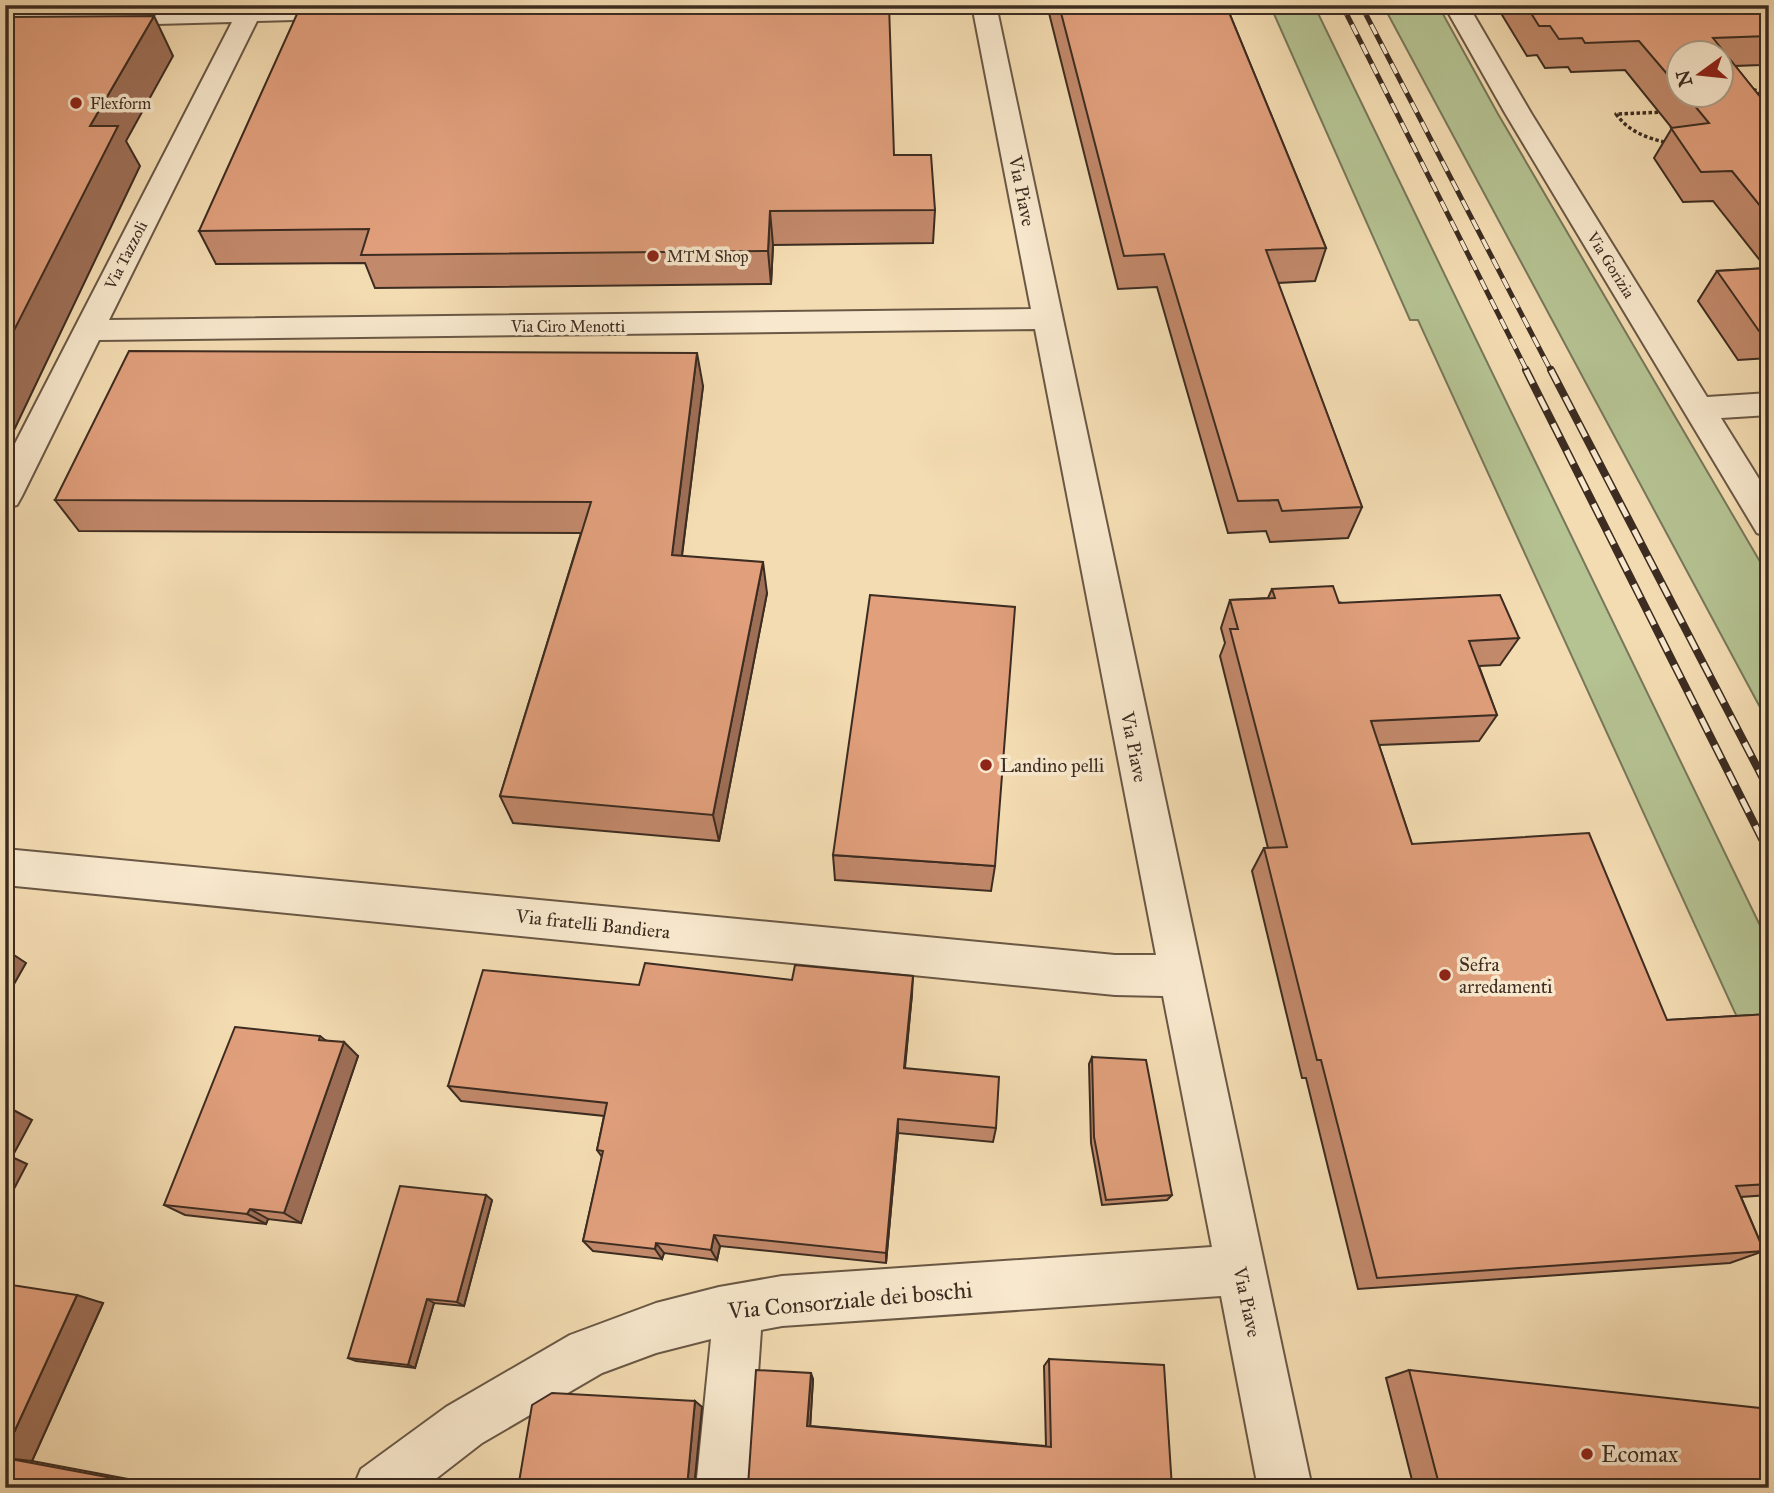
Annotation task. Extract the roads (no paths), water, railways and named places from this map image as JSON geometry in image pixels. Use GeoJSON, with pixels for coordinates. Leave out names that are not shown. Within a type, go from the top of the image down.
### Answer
{"type":"FeatureCollection","features":[{"type":"Feature","properties":{"kind":"street"},"geometry":{"type":"LineString","coordinates":[[5,21],[165,11],[248,15],[595,5]]}},
{"type":"Feature","properties":{"kind":"street","name":"Via Piave"},"geometry":{"type":"LineString","coordinates":[[984,5],[1285,1488]]}},
{"type":"Feature","properties":{"kind":"street","name":"Via Gorizia"},"geometry":{"type":"LineString","coordinates":[[1456,5],[1518,113],[1769,524]]}},
{"type":"Feature","properties":{"kind":"street","name":"Via Tazzoli"},"geometry":{"type":"LineString","coordinates":[[5,496],[248,15]]}},
{"type":"Feature","properties":{"kind":"street","name":"Via Ciro Menotti"},"geometry":{"type":"LineString","coordinates":[[89,330],[1048,319]]}},
{"type":"Feature","properties":{"kind":"street"},"geometry":{"type":"LineString","coordinates":[[1699,408],[1769,404]]}},
{"type":"Feature","properties":{"kind":"street","name":"Via fratelli Bandiera"},"geometry":{"type":"LineString","coordinates":[[5,867],[1115,975],[1181,976]]}},
{"type":"Feature","properties":{"kind":"street","name":"Via Consorziale dei boschi"},"geometry":{"type":"LineString","coordinates":[[380,1488],[464,1425],[589,1353],[656,1328],[782,1301],[1240,1270]]}},
{"type":"Feature","properties":{"kind":"street"},"geometry":{"type":"LineString","coordinates":[[723,1488],[736,1342],[735,1309]]}},
{"type":"Feature","properties":{"kind":"railway"},"geometry":{"type":"LineString","coordinates":[[1342,5],[1527,371]]}},
{"type":"Feature","properties":{"kind":"railway"},"geometry":{"type":"LineString","coordinates":[[1361,5],[1551,371]]}},
{"type":"Feature","properties":{"kind":"railway"},"geometry":{"type":"LineString","coordinates":[[1526,370],[1769,853]]}},
{"type":"Feature","properties":{"kind":"railway"},"geometry":{"type":"LineString","coordinates":[[1551,370],[1769,790]]}},
{"type":"Feature","properties":{"kind":"place","name":"Flexform"},"geometry":{"type":"Point","coordinates":[76,103]}},
{"type":"Feature","properties":{"kind":"place","name":"MTM Shop"},"geometry":{"type":"Point","coordinates":[653,256]}},
{"type":"Feature","properties":{"kind":"place","name":"Landino pelli"},"geometry":{"type":"Point","coordinates":[986,765]}},
{"type":"Feature","properties":{"kind":"place","name":"Sefra arredamenti"},"geometry":{"type":"Point","coordinates":[1445,975]}},
{"type":"Feature","properties":{"kind":"place","name":"Ecomax"},"geometry":{"type":"Point","coordinates":[1587,1454]}}]}
